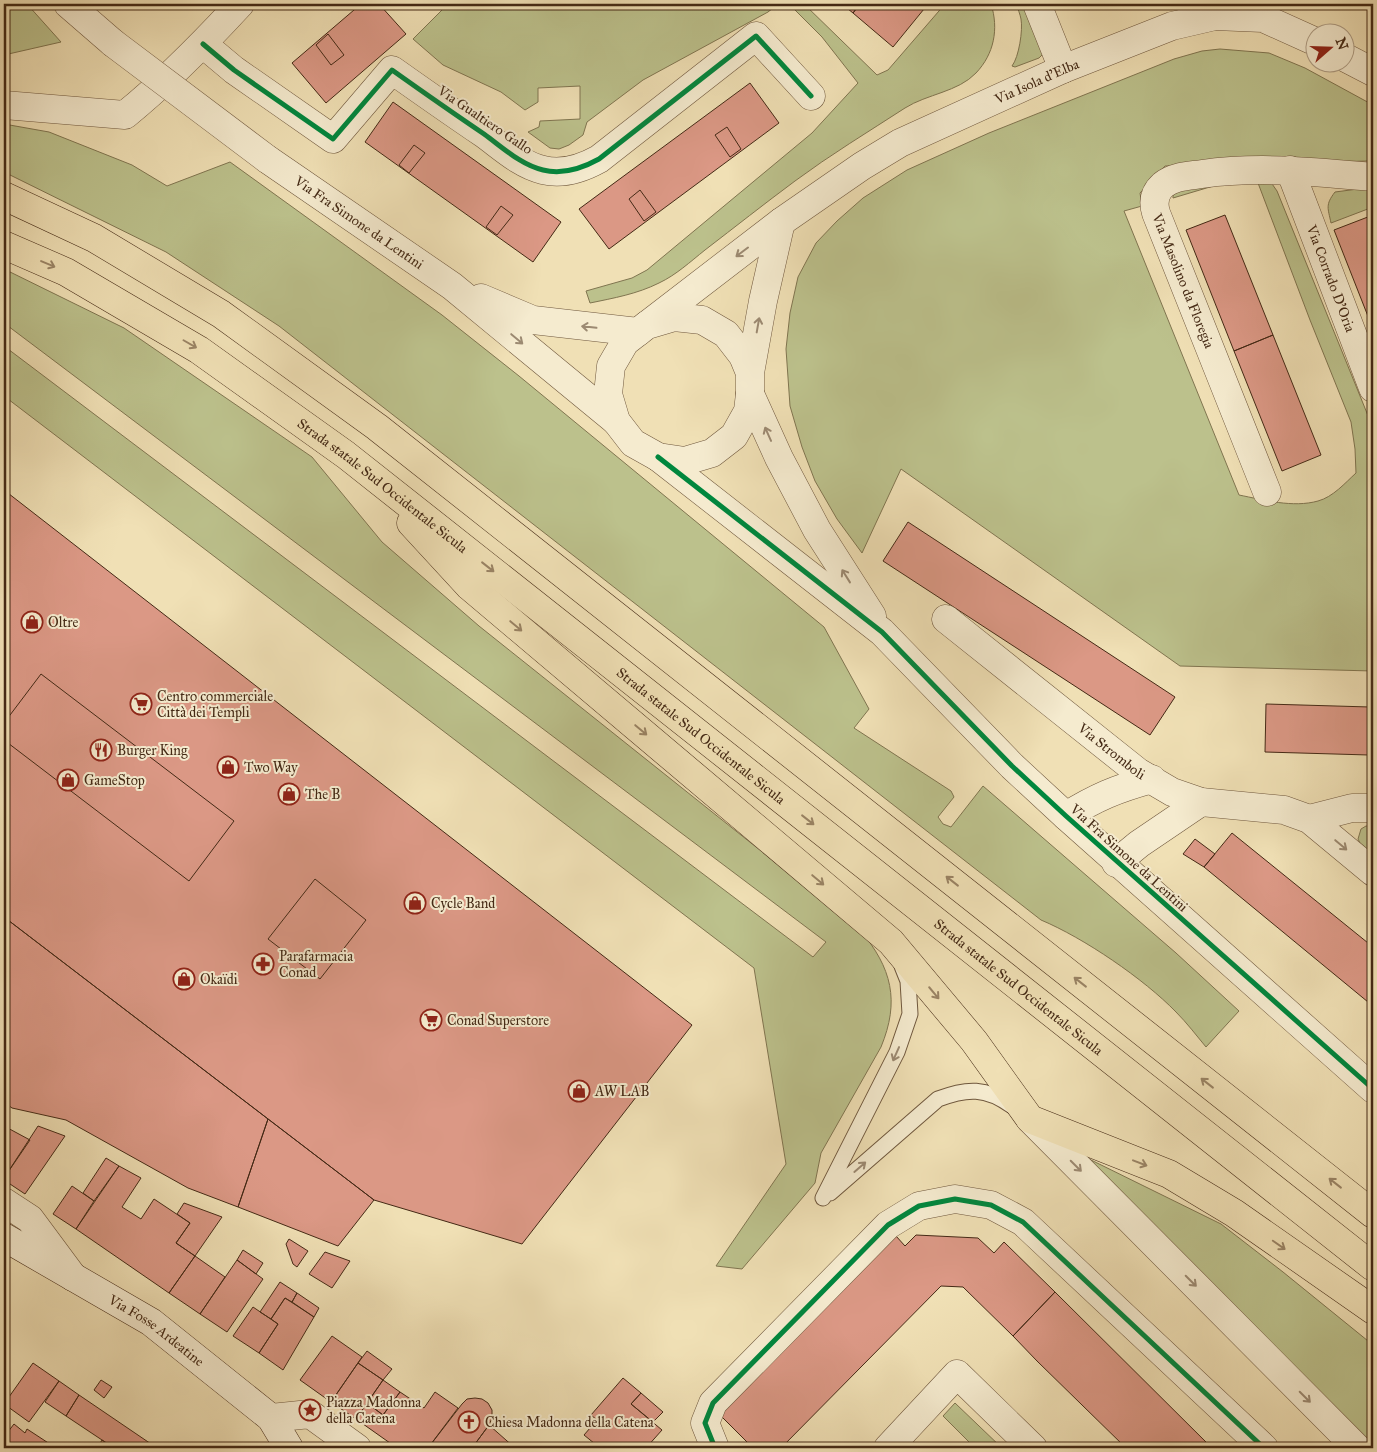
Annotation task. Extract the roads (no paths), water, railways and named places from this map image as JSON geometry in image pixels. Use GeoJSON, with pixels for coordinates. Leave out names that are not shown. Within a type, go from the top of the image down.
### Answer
{"type":"FeatureCollection","features":[{"type":"Feature","properties":{"kind":"main road"},"geometry":{"type":"LineString","coordinates":[[4,196],[94,238],[221,314],[377,427],[1373,1214]]}},
{"type":"Feature","properties":{"kind":"main road","name":"Strada statale Sud Occidentale Sicula"},"geometry":{"type":"LineString","coordinates":[[4,245],[66,272],[199,350],[346,455],[1373,1266]]}},
{"type":"Feature","properties":{"kind":"main road"},"geometry":{"type":"LineString","coordinates":[[346,455],[469,586],[891,942],[974,1041],[1030,1119],[1169,1174],[1234,1213],[1373,1310]]}},
{"type":"Feature","properties":{"kind":"street","name":"Via Fra Simone da Lentini"},"geometry":{"type":"LineString","coordinates":[[68,4],[113,43],[267,159],[452,286]]}},
{"type":"Feature","properties":{"kind":"street"},"geometry":{"type":"LineString","coordinates":[[4,104],[125,115],[157,88],[203,44],[240,4]]}},
{"type":"Feature","properties":{"kind":"street"},"geometry":{"type":"LineString","coordinates":[[1037,4],[1063,69]]}},
{"type":"Feature","properties":{"kind":"street","name":"Via Isola d'Elba"},"geometry":{"type":"LineString","coordinates":[[642,328],[781,222],[862,166],[900,143],[1063,69],[1172,26],[1215,16],[1262,18],[1304,37]]}},
{"type":"Feature","properties":{"kind":"street","name":"Via Gualtiero Gallo"},"geometry":{"type":"LineString","coordinates":[[203,44],[234,70],[333,139],[392,70],[519,159],[543,170],[557,172],[585,167],[598,159],[756,36],[811,96]]}},
{"type":"Feature","properties":{"kind":"street"},"geometry":{"type":"LineString","coordinates":[[1354,62],[1373,72]]}},
{"type":"Feature","properties":{"kind":"street","name":"Via Masolino da Floregia"},"geometry":{"type":"LineString","coordinates":[[1267,492],[1156,213],[1154,199],[1162,185],[1178,177],[1229,170],[1290,170],[1373,177]]}},
{"type":"Feature","properties":{"kind":"street","name":"Via Corrado D'Oria"},"geometry":{"type":"LineString","coordinates":[[1290,170],[1373,388]]}},
{"type":"Feature","properties":{"kind":"street"},"geometry":{"type":"LineString","coordinates":[[658,457],[685,461],[712,453],[734,436],[748,411],[750,383],[762,301],[781,222]]}},
{"type":"Feature","properties":{"kind":"street"},"geometry":{"type":"LineString","coordinates":[[452,286],[533,320],[642,328]]}},
{"type":"Feature","properties":{"kind":"street"},"geometry":{"type":"LineString","coordinates":[[452,286],[616,421],[633,443],[658,457],[882,632]]}},
{"type":"Feature","properties":{"kind":"street"},"geometry":{"type":"LineString","coordinates":[[616,421],[608,394],[611,366],[625,342],[642,328],[674,317],[702,320],[726,334],[744,356],[750,383],[779,458],[817,530],[882,632]]}},
{"type":"Feature","properties":{"kind":"street","name":"Via Stromboli"},"geometry":{"type":"LineString","coordinates":[[946,619],[1138,772],[1172,792],[1201,802],[1284,810],[1310,819],[1373,872]]}},
{"type":"Feature","properties":{"kind":"street","name":"Via Fra Simone da Lentini"},"geometry":{"type":"LineString","coordinates":[[882,632],[1012,766],[1116,862],[1373,1089]]}},
{"type":"Feature","properties":{"kind":"street"},"geometry":{"type":"LineString","coordinates":[[1066,816],[1091,800],[1118,788],[1152,779]]}},
{"type":"Feature","properties":{"kind":"street"},"geometry":{"type":"LineString","coordinates":[[1116,862],[1201,802]]}},
{"type":"Feature","properties":{"kind":"street"},"geometry":{"type":"LineString","coordinates":[[1310,819],[1352,808],[1373,808]]}},
{"type":"Feature","properties":{"kind":"street"},"geometry":{"type":"LineString","coordinates":[[1030,1119],[1356,1448]]}},
{"type":"Feature","properties":{"kind":"street"},"geometry":{"type":"LineString","coordinates":[[715,1448],[706,1423],[713,1403],[888,1225],[919,1206],[954,1199],[991,1205],[1023,1222],[1264,1448]]}},
{"type":"Feature","properties":{"kind":"street"},"geometry":{"type":"LineString","coordinates":[[4,1202],[30,1219],[73,1277]]}},
{"type":"Feature","properties":{"kind":"street","name":"Via Fosse Ardeatine"},"geometry":{"type":"LineString","coordinates":[[4,1236],[151,1322],[271,1418],[290,1448]]}},
{"type":"Feature","properties":{"kind":"street"},"geometry":{"type":"LineString","coordinates":[[888,1448],[958,1374],[1033,1448]]}},
{"type":"Feature","properties":{"kind":"street"},"geometry":{"type":"LineString","coordinates":[[271,1418],[310,1414],[358,1448]]}},
{"type":"Feature","properties":{"kind":"lane"},"geometry":{"type":"LineString","coordinates":[[891,942],[908,981],[910,1014],[897,1052],[824,1198],[938,1099],[956,1092],[975,1090],[999,1097],[1030,1119]]}},
{"type":"Feature","properties":{"kind":"place","name":"Oltre"},"geometry":{"type":"Point","coordinates":[32,622]}},
{"type":"Feature","properties":{"kind":"place","name":"Centro commerciale Città dei Templi"},"geometry":{"type":"Point","coordinates":[141,704]}},
{"type":"Feature","properties":{"kind":"place","name":"Burger King"},"geometry":{"type":"Point","coordinates":[101,750]}},
{"type":"Feature","properties":{"kind":"place","name":"Two Way"},"geometry":{"type":"Point","coordinates":[228,767]}},
{"type":"Feature","properties":{"kind":"place","name":"GameStop"},"geometry":{"type":"Point","coordinates":[68,780]}},
{"type":"Feature","properties":{"kind":"place","name":"The B"},"geometry":{"type":"Point","coordinates":[289,794]}},
{"type":"Feature","properties":{"kind":"place","name":"Cycle Band"},"geometry":{"type":"Point","coordinates":[415,903]}},
{"type":"Feature","properties":{"kind":"place","name":"Parafarmacia Conad"},"geometry":{"type":"Point","coordinates":[263,964]}},
{"type":"Feature","properties":{"kind":"place","name":"Okaïdi"},"geometry":{"type":"Point","coordinates":[184,979]}},
{"type":"Feature","properties":{"kind":"place","name":"Conad Superstore"},"geometry":{"type":"Point","coordinates":[431,1020]}},
{"type":"Feature","properties":{"kind":"place","name":"AW LAB"},"geometry":{"type":"Point","coordinates":[579,1091]}},
{"type":"Feature","properties":{"kind":"place","name":"Piazza Madonna della Catena"},"geometry":{"type":"Point","coordinates":[310,1410]}},
{"type":"Feature","properties":{"kind":"place","name":"Chiesa Madonna della Catena"},"geometry":{"type":"Point","coordinates":[469,1422]}}]}
